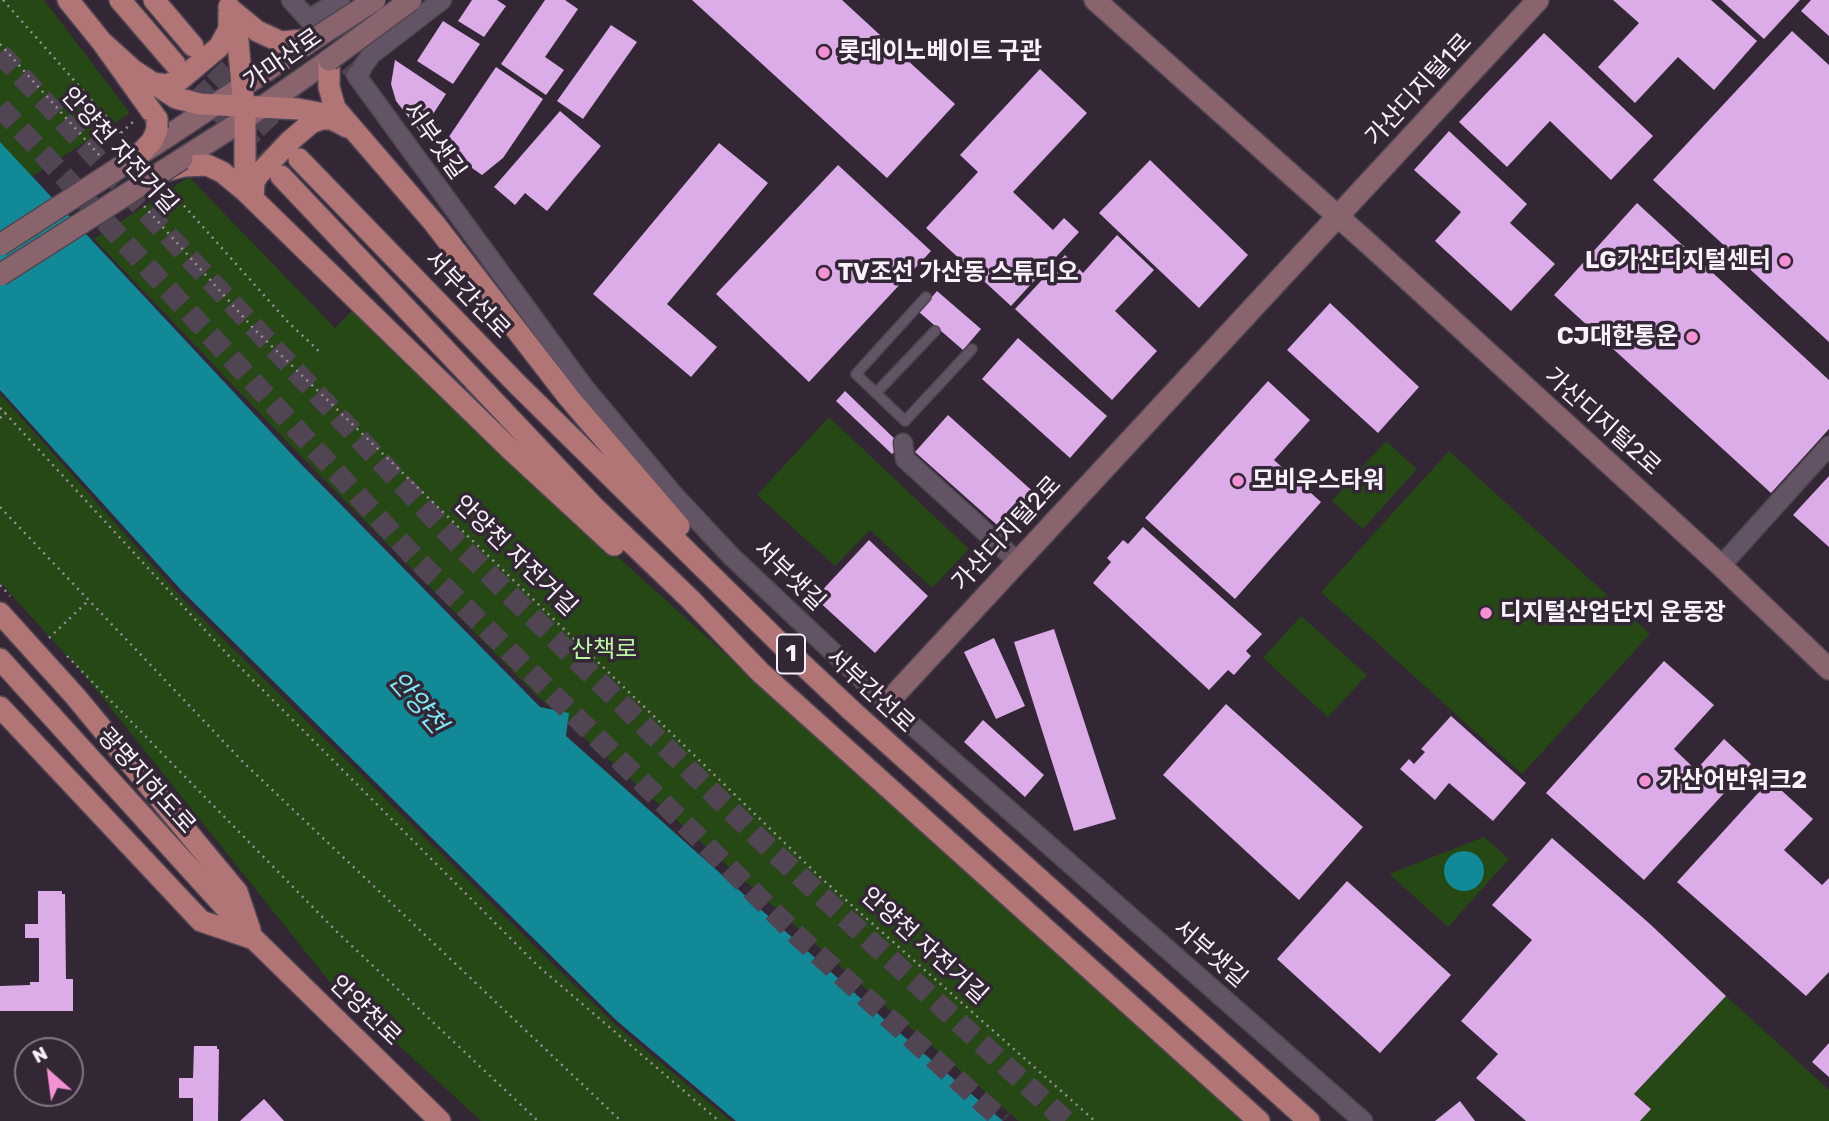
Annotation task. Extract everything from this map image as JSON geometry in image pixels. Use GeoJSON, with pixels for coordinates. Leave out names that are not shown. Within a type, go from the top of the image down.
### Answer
{"type":"FeatureCollection","features":[{"type":"Feature","properties":{"kind":"main road"},"geometry":{"type":"LineString","coordinates":[[68,0],[102,41],[161,129],[157,130],[152,141],[137,157]]}},
{"type":"Feature","properties":{"kind":"main road"},"geometry":{"type":"LineString","coordinates":[[120,0],[175,64]]}},
{"type":"Feature","properties":{"kind":"main road"},"geometry":{"type":"LineString","coordinates":[[153,0],[193,46]]}},
{"type":"Feature","properties":{"kind":"main road"},"geometry":{"type":"LineString","coordinates":[[152,83],[167,85],[181,79],[219,47],[229,29],[225,4]]}},
{"type":"Feature","properties":{"kind":"main road"},"geometry":{"type":"LineString","coordinates":[[225,4],[257,31],[281,42],[311,26]]}},
{"type":"Feature","properties":{"kind":"main road"},"geometry":{"type":"LineString","coordinates":[[225,4],[234,20],[248,105],[249,195]]}},
{"type":"Feature","properties":{"kind":"main road"},"geometry":{"type":"LineString","coordinates":[[102,41],[132,70],[176,98],[201,104],[220,103],[309,111],[334,119],[360,137]]}},
{"type":"Feature","properties":{"kind":"main road"},"geometry":{"type":"LineString","coordinates":[[329,60],[331,98],[335,108],[442,233],[569,398],[786,649]]}},
{"type":"Feature","properties":{"kind":"main road"},"geometry":{"type":"LineString","coordinates":[[249,195],[258,175],[290,141],[311,123],[334,119]]}},
{"type":"Feature","properties":{"kind":"main road","name":"서부간선로"},"geometry":{"type":"LineString","coordinates":[[299,159],[518,385],[852,712],[1309,1121]]}},
{"type":"Feature","properties":{"kind":"main road"},"geometry":{"type":"LineString","coordinates":[[183,162],[214,168],[249,195],[602,535],[760,672]]}},
{"type":"Feature","properties":{"kind":"main road","name":"1"},"geometry":{"type":"LineString","coordinates":[[281,176],[593,506],[690,599],[760,672],[1259,1121]]}},
{"type":"Feature","properties":{"kind":"main road"},"geometry":{"type":"LineString","coordinates":[[8,608],[75,696],[237,892],[253,938]]}},
{"type":"Feature","properties":{"kind":"main road","name":"광명지하도로"},"geometry":{"type":"LineString","coordinates":[[0,660],[253,938]]}},
{"type":"Feature","properties":{"kind":"main road"},"geometry":{"type":"LineString","coordinates":[[0,707],[201,921],[253,938]]}},
{"type":"Feature","properties":{"kind":"main road","name":"안양천로"},"geometry":{"type":"LineString","coordinates":[[253,938],[440,1121]]}},
{"type":"Feature","properties":{"kind":"street"},"geometry":{"type":"LineString","coordinates":[[291,0],[311,26],[340,0]]}},
{"type":"Feature","properties":{"kind":"street","name":"가마산로"},"geometry":{"type":"LineString","coordinates":[[0,275],[162,171],[183,162],[248,105],[311,26],[375,0]]}},
{"type":"Feature","properties":{"kind":"street","name":"가마산로"},"geometry":{"type":"LineString","coordinates":[[248,105],[329,60],[411,0]]}},
{"type":"Feature","properties":{"kind":"street","name":"서부샛길"},"geometry":{"type":"LineString","coordinates":[[442,0],[372,54],[357,77],[569,368],[622,435],[731,556],[887,704],[1363,1121]]}},
{"type":"Feature","properties":{"kind":"street","name":"가산디지털2로"},"geometry":{"type":"LineString","coordinates":[[1095,0],[1338,216],[1718,563],[1829,669]]}},
{"type":"Feature","properties":{"kind":"street","name":"가산디지털1로"},"geometry":{"type":"LineString","coordinates":[[1338,216],[1538,0]]}},
{"type":"Feature","properties":{"kind":"street","name":"가마산로"},"geometry":{"type":"LineString","coordinates":[[161,129],[220,103]]}},
{"type":"Feature","properties":{"kind":"street"},"geometry":{"type":"LineString","coordinates":[[0,245],[137,157]]}},
{"type":"Feature","properties":{"kind":"street","name":"가산디지털2로"},"geometry":{"type":"LineString","coordinates":[[887,704],[1338,216]]}},
{"type":"Feature","properties":{"kind":"street"},"geometry":{"type":"LineString","coordinates":[[903,443],[905,458],[1018,562]]}},
{"type":"Feature","properties":{"kind":"street"},"geometry":{"type":"LineString","coordinates":[[1729,557],[1829,446]]}},
{"type":"Feature","properties":{"kind":"lane"},"geometry":{"type":"LineString","coordinates":[[905,421],[856,374],[926,297]]}},
{"type":"Feature","properties":{"kind":"lane"},"geometry":{"type":"LineString","coordinates":[[876,393],[935,331]]}},
{"type":"Feature","properties":{"kind":"lane"},"geometry":{"type":"LineString","coordinates":[[903,443],[905,421],[972,349]]}},
{"type":"Feature","properties":{"kind":"path","name":"안양천 자전거길"},"geometry":{"type":"LineString","coordinates":[[0,44],[100,156]]}},
{"type":"Feature","properties":{"kind":"path"},"geometry":{"type":"LineString","coordinates":[[121,133],[135,120]]}},
{"type":"Feature","properties":{"kind":"path","name":"안양천 자전거길"},"geometry":{"type":"LineString","coordinates":[[136,197],[254,329],[821,878],[1095,1121]]}},
{"type":"Feature","properties":{"kind":"path"},"geometry":{"type":"LineString","coordinates":[[0,408],[228,655],[538,966],[719,1121]]}},
{"type":"Feature","properties":{"kind":"path"},"geometry":{"type":"LineString","coordinates":[[0,418],[5,413]]}},
{"type":"Feature","properties":{"kind":"path"},"geometry":{"type":"LineString","coordinates":[[0,507],[244,763],[621,1121]]}},
{"type":"Feature","properties":{"kind":"path"},"geometry":{"type":"LineString","coordinates":[[0,585],[8,608]]}},
{"type":"Feature","properties":{"kind":"path"},"geometry":{"type":"LineString","coordinates":[[49,638],[89,600]]}},
{"type":"Feature","properties":{"kind":"path"},"geometry":{"type":"LineString","coordinates":[[58,648],[336,931],[538,1121]]}},
{"type":"Feature","properties":{"kind":"green space"},"geometry":{"type":"Polygon","coordinates":[[[0,0],[44,0],[130,113],[0,197],[0,0]]]}},
{"type":"Feature","properties":{"kind":"green space","name":"산책로"},"geometry":{"type":"Polygon","coordinates":[[[189,177],[335,328],[355,308],[559,504],[1247,1121],[1019,1121],[877,999],[533,692],[293,448],[94,239],[189,177]]]}},
{"type":"Feature","properties":{"kind":"green space"},"geometry":{"type":"Polygon","coordinates":[[[0,394],[183,599],[619,1028],[731,1121],[481,1121],[329,981],[85,676],[0,582],[0,394]]]}},
{"type":"Feature","properties":{"kind":"green space"},"geometry":{"type":"Polygon","coordinates":[[[829,417],[969,549],[932,588],[870,530],[835,566],[757,495],[829,417]]]}},
{"type":"Feature","properties":{"kind":"green space"},"geometry":{"type":"Polygon","coordinates":[[[1386,441],[1417,469],[1363,529],[1332,501],[1386,441]]]}},
{"type":"Feature","properties":{"kind":"green space","name":"디지털산업단지 운동장"},"geometry":{"type":"Polygon","coordinates":[[[1449,451],[1650,634],[1522,774],[1321,592],[1449,451]]]}},
{"type":"Feature","properties":{"kind":"green space"},"geometry":{"type":"Polygon","coordinates":[[[1301,616],[1367,675],[1328,717],[1263,658],[1301,616]]]}},
{"type":"Feature","properties":{"kind":"green space"},"geometry":{"type":"Polygon","coordinates":[[[1484,837],[1509,859],[1448,927],[1389,874],[1484,837]]]}},
{"type":"Feature","properties":{"kind":"green space"},"geometry":{"type":"Polygon","coordinates":[[[1726,996],[1829,1090],[1829,1121],[1640,1121],[1651,1108],[1634,1094],[1726,996]]]}},
{"type":"Feature","properties":{"kind":"water","name":"안양천"},"geometry":{"type":"Polygon","coordinates":[[[0,142],[298,461],[540,707],[569,713],[566,736],[894,1028],[1003,1121],[736,1121],[617,1021],[182,591],[0,390],[0,142]]]}},
{"type":"Feature","properties":{"kind":"water"},"geometry":{"type":"Polygon","coordinates":[[[1464,851],[1472,852],[1478,857],[1483,863],[1483,879],[1478,885],[1472,890],[1464,891],[1456,890],[1450,885],[1445,879],[1444,871],[1445,863],[1450,857],[1456,852],[1464,851]]]}},
{"type":"Feature","properties":{"kind":"building"},"geometry":{"type":"Polygon","coordinates":[[[472,0],[497,0],[506,6],[484,37],[458,21],[472,0]]]}},
{"type":"Feature","properties":{"kind":"building"},"geometry":{"type":"Polygon","coordinates":[[[545,0],[565,0],[578,9],[545,57],[564,70],[546,95],[501,64],[545,0]]]}},
{"type":"Feature","properties":{"kind":"building","name":"롯데이노베이트 구관"},"geometry":{"type":"Polygon","coordinates":[[[692,0],[842,0],[955,104],[887,178],[692,0]]]}},
{"type":"Feature","properties":{"kind":"building"},"geometry":{"type":"Polygon","coordinates":[[[1613,0],[1711,0],[1757,41],[1714,90],[1678,57],[1635,103],[1598,67],[1639,23],[1613,0]]]}},
{"type":"Feature","properties":{"kind":"building"},"geometry":{"type":"Polygon","coordinates":[[[1721,0],[1800,0],[1764,39],[1721,0]]]}},
{"type":"Feature","properties":{"kind":"building"},"geometry":{"type":"Polygon","coordinates":[[[1811,0],[1829,0],[1829,36],[1801,11],[1811,0]]]}},
{"type":"Feature","properties":{"kind":"building"},"geometry":{"type":"Polygon","coordinates":[[[443,21],[480,44],[453,84],[417,61],[443,21]]]}},
{"type":"Feature","properties":{"kind":"building"},"geometry":{"type":"Polygon","coordinates":[[[611,25],[637,42],[583,119],[557,101],[611,25]]]}},
{"type":"Feature","properties":{"kind":"building","name":"LG가산디지털센터"},"geometry":{"type":"Polygon","coordinates":[[[1792,31],[1829,65],[1829,342],[1653,180],[1792,31]]]}},
{"type":"Feature","properties":{"kind":"building"},"geometry":{"type":"Polygon","coordinates":[[[1544,33],[1653,136],[1611,180],[1550,121],[1507,167],[1459,122],[1544,33]]]}},
{"type":"Feature","properties":{"kind":"building"},"geometry":{"type":"Polygon","coordinates":[[[395,60],[446,94],[421,133],[396,101],[391,84],[395,60]]]}},
{"type":"Feature","properties":{"kind":"building"},"geometry":{"type":"Polygon","coordinates":[[[496,67],[543,99],[503,158],[482,175],[442,147],[496,67]]]}},
{"type":"Feature","properties":{"kind":"building"},"geometry":{"type":"Polygon","coordinates":[[[1040,69],[1087,113],[1013,192],[1053,230],[1064,218],[1079,232],[1011,306],[926,228],[978,172],[960,155],[1040,69]]]}},
{"type":"Feature","properties":{"kind":"building"},"geometry":{"type":"Polygon","coordinates":[[[560,111],[601,146],[547,211],[525,193],[515,205],[494,187],[560,111]]]}},
{"type":"Feature","properties":{"kind":"building"},"geometry":{"type":"Polygon","coordinates":[[[1449,131],[1527,204],[1510,223],[1555,264],[1511,311],[1435,241],[1461,212],[1414,170],[1449,131]]]}},
{"type":"Feature","properties":{"kind":"building"},"geometry":{"type":"Polygon","coordinates":[[[719,143],[768,183],[667,304],[717,347],[691,377],[593,294],[719,143]]]}},
{"type":"Feature","properties":{"kind":"building"},"geometry":{"type":"Polygon","coordinates":[[[1150,160],[1248,255],[1199,308],[1099,213],[1150,160]]]}},
{"type":"Feature","properties":{"kind":"building","name":"TV조선 가산동 스튜디오"},"geometry":{"type":"Polygon","coordinates":[[[838,165],[931,251],[809,382],[716,294],[838,165]]]}},
{"type":"Feature","properties":{"kind":"building","name":"CJ대한통운"},"geometry":{"type":"Polygon","coordinates":[[[1637,203],[1829,380],[1829,429],[1771,493],[1554,295],[1637,203]]]}},
{"type":"Feature","properties":{"kind":"building"},"geometry":{"type":"Polygon","coordinates":[[[1117,235],[1154,270],[1115,311],[1157,351],[1112,400],[1015,309],[1065,255],[1083,273],[1117,235]]]}},
{"type":"Feature","properties":{"kind":"building"},"geometry":{"type":"Polygon","coordinates":[[[937,291],[981,329],[963,350],[919,312],[937,291]]]}},
{"type":"Feature","properties":{"kind":"building"},"geometry":{"type":"Polygon","coordinates":[[[1330,303],[1419,387],[1378,433],[1287,350],[1330,303]]]}},
{"type":"Feature","properties":{"kind":"building"},"geometry":{"type":"Polygon","coordinates":[[[1018,338],[1107,416],[1070,458],[982,379],[1018,338]]]}},
{"type":"Feature","properties":{"kind":"building","name":"모비우스타워"},"geometry":{"type":"Polygon","coordinates":[[[1268,381],[1310,420],[1274,460],[1321,502],[1235,599],[1145,518],[1268,381]]]}},
{"type":"Feature","properties":{"kind":"building"},"geometry":{"type":"Polygon","coordinates":[[[845,391],[901,445],[892,454],[836,401],[845,391]]]}},
{"type":"Feature","properties":{"kind":"building"},"geometry":{"type":"Polygon","coordinates":[[[948,415],[1039,497],[1006,533],[915,452],[948,415]]]}},
{"type":"Feature","properties":{"kind":"building"},"geometry":{"type":"Polygon","coordinates":[[[1829,476],[1829,547],[1793,515],[1829,476]]]}},
{"type":"Feature","properties":{"kind":"building"},"geometry":{"type":"Polygon","coordinates":[[[1143,527],[1262,634],[1246,651],[1251,656],[1234,675],[1228,670],[1209,690],[1093,583],[1111,562],[1107,558],[1123,540],[1128,544],[1143,527]]]}},
{"type":"Feature","properties":{"kind":"building"},"geometry":{"type":"Polygon","coordinates":[[[869,540],[928,596],[875,653],[815,598],[869,540]]]}},
{"type":"Feature","properties":{"kind":"building"},"geometry":{"type":"Polygon","coordinates":[[[1054,629],[1116,819],[1074,831],[1014,642],[1054,629]]]}},
{"type":"Feature","properties":{"kind":"building"},"geometry":{"type":"Polygon","coordinates":[[[994,638],[1025,706],[996,719],[964,652],[994,638]]]}},
{"type":"Feature","properties":{"kind":"building","name":"가산어반워크2"},"geometry":{"type":"Polygon","coordinates":[[[1664,661],[1714,705],[1674,749],[1696,770],[1724,739],[1751,764],[1644,880],[1546,793],[1664,661]]]}},
{"type":"Feature","properties":{"kind":"building"},"geometry":{"type":"Polygon","coordinates":[[[1226,704],[1363,827],[1299,900],[1163,775],[1226,704]]]}},
{"type":"Feature","properties":{"kind":"building"},"geometry":{"type":"Polygon","coordinates":[[[1451,716],[1526,783],[1493,821],[1449,783],[1435,800],[1400,769],[1409,759],[1414,764],[1425,752],[1421,749],[1451,716]]]}},
{"type":"Feature","properties":{"kind":"building"},"geometry":{"type":"Polygon","coordinates":[[[983,720],[1044,775],[1025,797],[964,742],[983,720]]]}},
{"type":"Feature","properties":{"kind":"building"},"geometry":{"type":"Polygon","coordinates":[[[1770,780],[1813,819],[1784,850],[1822,885],[1829,878],[1829,972],[1806,996],[1677,882],[1770,780]]]}},
{"type":"Feature","properties":{"kind":"building"},"geometry":{"type":"Polygon","coordinates":[[[1552,838],[1650,924],[1726,996],[1634,1094],[1651,1109],[1640,1121],[1526,1121],[1476,1078],[1498,1054],[1461,1021],[1532,940],[1492,905],[1552,838]]]}},
{"type":"Feature","properties":{"kind":"building"},"geometry":{"type":"Polygon","coordinates":[[[1347,881],[1451,975],[1380,1053],[1277,959],[1347,881]]]}},
{"type":"Feature","properties":{"kind":"building"},"geometry":{"type":"Polygon","coordinates":[[[38,891],[62,891],[62,894],[65,894],[66,979],[73,979],[73,1011],[0,1011],[0,986],[39,982],[39,938],[25,938],[25,924],[38,924],[38,891]]]}},
{"type":"Feature","properties":{"kind":"building"},"geometry":{"type":"Polygon","coordinates":[[[1829,1043],[1829,1077],[1812,1062],[1829,1043]]]}},
{"type":"Feature","properties":{"kind":"building"},"geometry":{"type":"Polygon","coordinates":[[[194,1046],[217,1046],[219,1049],[218,1121],[193,1121],[193,1098],[179,1098],[179,1078],[193,1078],[194,1046]]]}},
{"type":"Feature","properties":{"kind":"building"},"geometry":{"type":"Polygon","coordinates":[[[264,1099],[284,1121],[240,1121],[264,1099]]]}},
{"type":"Feature","properties":{"kind":"building"},"geometry":{"type":"Polygon","coordinates":[[[1460,1101],[1475,1121],[1435,1121],[1460,1101]]]}},
{"type":"Feature","properties":{"kind":"tunnel"},"geometry":{"type":"LineString","coordinates":[[313,25],[356,75]]}},
{"type":"Feature","properties":{"kind":"tunnel"},"geometry":{"type":"LineString","coordinates":[[193,46],[298,157]]}},
{"type":"Feature","properties":{"kind":"tunnel"},"geometry":{"type":"LineString","coordinates":[[0,53],[458,544],[766,845],[1066,1121]]}},
{"type":"Feature","properties":{"kind":"tunnel"},"geometry":{"type":"LineString","coordinates":[[175,64],[281,176]]}},
{"type":"Feature","properties":{"kind":"tunnel"},"geometry":{"type":"LineString","coordinates":[[0,107],[417,560],[801,939],[1003,1121]]}},
{"type":"Feature","properties":{"kind":"place","name":"롯데이노베이트 구관"},"geometry":{"type":"Point","coordinates":[824,52]}},
{"type":"Feature","properties":{"kind":"place","name":"LG가산디지털센터"},"geometry":{"type":"Point","coordinates":[1785,261]}},
{"type":"Feature","properties":{"kind":"place","name":"TV조선 가산동 스튜디오"},"geometry":{"type":"Point","coordinates":[824,273]}},
{"type":"Feature","properties":{"kind":"place","name":"CJ대한통운"},"geometry":{"type":"Point","coordinates":[1692,337]}},
{"type":"Feature","properties":{"kind":"place","name":"모비우스타워"},"geometry":{"type":"Point","coordinates":[1238,481]}},
{"type":"Feature","properties":{"kind":"place","name":"디지털산업단지 운동장"},"geometry":{"type":"Point","coordinates":[1486,613]}},
{"type":"Feature","properties":{"kind":"place","name":"가산어반워크2"},"geometry":{"type":"Point","coordinates":[1645,781]}}]}
